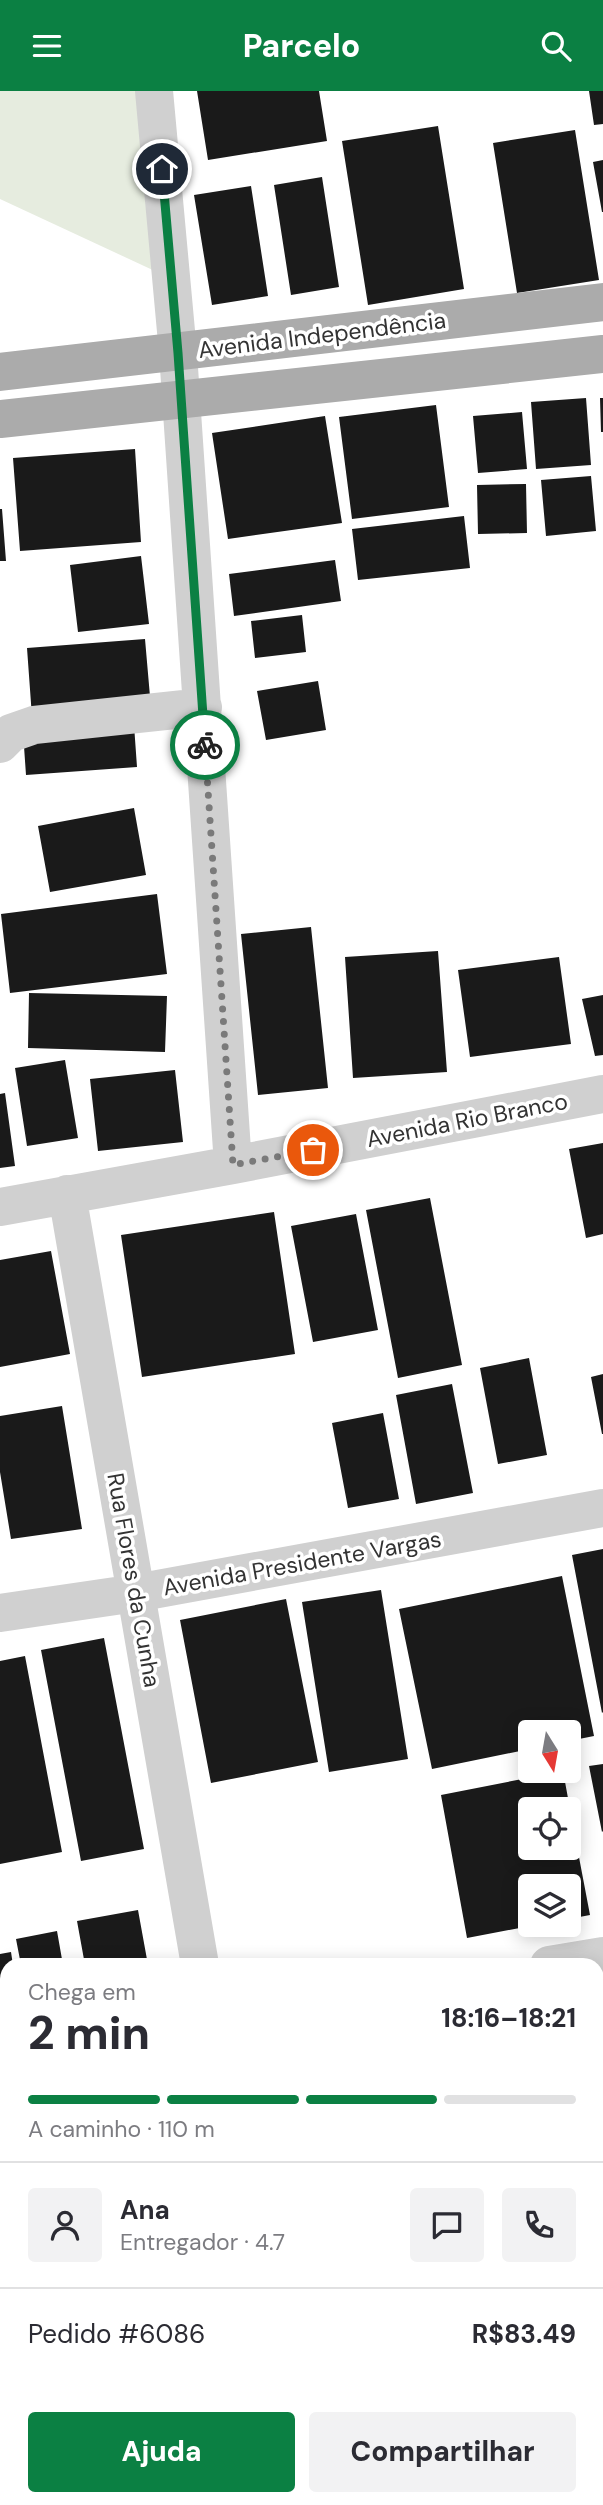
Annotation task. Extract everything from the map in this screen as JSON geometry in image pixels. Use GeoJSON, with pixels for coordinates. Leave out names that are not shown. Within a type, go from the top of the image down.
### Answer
{"type":"FeatureCollection","features":[{"type":"Feature","properties":{"kind":"main road","name":"Avenida Independência"},"geometry":{"type":"LineString","coordinates":[[0,372],[603,302]]}},
{"type":"Feature","properties":{"kind":"main road","name":"Avenida Independência"},"geometry":{"type":"LineString","coordinates":[[0,419],[603,355]]}},
{"type":"Feature","properties":{"kind":"street"},"geometry":{"type":"LineString","coordinates":[[154,91],[178,353],[233,1165]]}},
{"type":"Feature","properties":{"kind":"street"},"geometry":{"type":"LineString","coordinates":[[0,744],[11,733],[34,725],[202,707]]}},
{"type":"Feature","properties":{"kind":"street","name":"Avenida Rio Branco"},"geometry":{"type":"LineString","coordinates":[[0,1206],[233,1165],[603,1094]]}},
{"type":"Feature","properties":{"kind":"street","name":"Rua Flores da Cunha"},"geometry":{"type":"LineString","coordinates":[[67,1194],[199,1958]]}},
{"type":"Feature","properties":{"kind":"street","name":"Avenida Presidente Vargas"},"geometry":{"type":"LineString","coordinates":[[0,1613],[136,1593],[603,1507]]}},
{"type":"Feature","properties":{"kind":"shaded area"},"geometry":{"type":"Polygon","coordinates":[[[0,91],[140,91],[157,272],[0,199],[0,91]]]}},
{"type":"Feature","properties":{"kind":"building"},"geometry":{"type":"Polygon","coordinates":[[[197,91],[319,91],[327,141],[208,160],[197,91]]]}},
{"type":"Feature","properties":{"kind":"building"},"geometry":{"type":"Polygon","coordinates":[[[589,91],[603,91],[603,124],[594,125],[589,91]]]}},
{"type":"Feature","properties":{"kind":"building"},"geometry":{"type":"Polygon","coordinates":[[[438,126],[464,289],[368,305],[342,141],[438,126]]]}},
{"type":"Feature","properties":{"kind":"building"},"geometry":{"type":"Polygon","coordinates":[[[575,130],[599,280],[517,293],[493,143],[575,130]]]}},
{"type":"Feature","properties":{"kind":"building"},"geometry":{"type":"Polygon","coordinates":[[[603,160],[603,212],[602,212],[593,162],[603,160]]]}},
{"type":"Feature","properties":{"kind":"building"},"geometry":{"type":"Polygon","coordinates":[[[322,177],[339,287],[291,295],[274,185],[322,177]]]}},
{"type":"Feature","properties":{"kind":"building"},"geometry":{"type":"Polygon","coordinates":[[[251,186],[268,296],[212,305],[194,195],[251,186]]]}},
{"type":"Feature","properties":{"kind":"building"},"geometry":{"type":"Polygon","coordinates":[[[586,398],[591,465],[536,469],[531,402],[586,398]]]}},
{"type":"Feature","properties":{"kind":"building"},"geometry":{"type":"Polygon","coordinates":[[[600,398],[603,398],[603,432],[601,432],[600,398]]]}},
{"type":"Feature","properties":{"kind":"building"},"geometry":{"type":"Polygon","coordinates":[[[436,405],[449,507],[352,519],[339,417],[436,405]]]}},
{"type":"Feature","properties":{"kind":"building"},"geometry":{"type":"Polygon","coordinates":[[[522,412],[527,469],[478,473],[473,416],[522,412]]]}},
{"type":"Feature","properties":{"kind":"building"},"geometry":{"type":"Polygon","coordinates":[[[325,416],[342,523],[228,539],[212,433],[325,416]]]}},
{"type":"Feature","properties":{"kind":"building"},"geometry":{"type":"Polygon","coordinates":[[[135,449],[141,542],[20,551],[13,458],[135,449]]]}},
{"type":"Feature","properties":{"kind":"building"},"geometry":{"type":"Polygon","coordinates":[[[591,476],[596,531],[546,536],[541,480],[591,476]]]}},
{"type":"Feature","properties":{"kind":"building"},"geometry":{"type":"Polygon","coordinates":[[[526,484],[527,533],[478,534],[477,485],[526,484]]]}},
{"type":"Feature","properties":{"kind":"building"},"geometry":{"type":"Polygon","coordinates":[[[2,509],[6,561],[0,561],[2,509]]]}},
{"type":"Feature","properties":{"kind":"building"},"geometry":{"type":"Polygon","coordinates":[[[464,516],[470,568],[358,580],[352,529],[464,516]]]}},
{"type":"Feature","properties":{"kind":"building"},"geometry":{"type":"Polygon","coordinates":[[[141,556],[149,624],[78,632],[70,565],[141,556]]]}},
{"type":"Feature","properties":{"kind":"building"},"geometry":{"type":"Polygon","coordinates":[[[335,560],[341,601],[234,616],[229,574],[335,560]]]}},
{"type":"Feature","properties":{"kind":"building"},"geometry":{"type":"Polygon","coordinates":[[[302,615],[306,652],[255,658],[251,621],[302,615]]]}},
{"type":"Feature","properties":{"kind":"building"},"geometry":{"type":"Polygon","coordinates":[[[145,639],[151,708],[32,717],[27,648],[145,639]]]}},
{"type":"Feature","properties":{"kind":"building"},"geometry":{"type":"Polygon","coordinates":[[[318,681],[326,730],[266,740],[257,691],[318,681]]]}},
{"type":"Feature","properties":{"kind":"building"},"geometry":{"type":"Polygon","coordinates":[[[134,725],[137,767],[26,775],[23,732],[134,725]]]}},
{"type":"Feature","properties":{"kind":"building"},"geometry":{"type":"Polygon","coordinates":[[[134,808],[146,875],[50,892],[38,826],[134,808]]]}},
{"type":"Feature","properties":{"kind":"building"},"geometry":{"type":"Polygon","coordinates":[[[157,894],[167,974],[10,993],[1,914],[157,894]]]}},
{"type":"Feature","properties":{"kind":"building"},"geometry":{"type":"Polygon","coordinates":[[[311,927],[328,1088],[258,1095],[241,934],[311,927]]]}},
{"type":"Feature","properties":{"kind":"building"},"geometry":{"type":"Polygon","coordinates":[[[438,951],[447,1072],[353,1078],[345,957],[438,951]]]}},
{"type":"Feature","properties":{"kind":"building"},"geometry":{"type":"Polygon","coordinates":[[[559,957],[571,1044],[470,1057],[458,970],[559,957]]]}},
{"type":"Feature","properties":{"kind":"building"},"geometry":{"type":"Polygon","coordinates":[[[29,993],[167,996],[165,1052],[28,1048],[29,993]]]}},
{"type":"Feature","properties":{"kind":"building"},"geometry":{"type":"Polygon","coordinates":[[[603,995],[603,1055],[595,1056],[582,999],[603,995]]]}},
{"type":"Feature","properties":{"kind":"building"},"geometry":{"type":"Polygon","coordinates":[[[65,1060],[78,1138],[27,1146],[15,1068],[65,1060]]]}},
{"type":"Feature","properties":{"kind":"building"},"geometry":{"type":"Polygon","coordinates":[[[175,1070],[183,1142],[98,1151],[90,1079],[175,1070]]]}},
{"type":"Feature","properties":{"kind":"building"},"geometry":{"type":"Polygon","coordinates":[[[5,1093],[15,1166],[0,1168],[0,1094],[5,1093]]]}},
{"type":"Feature","properties":{"kind":"building"},"geometry":{"type":"Polygon","coordinates":[[[603,1143],[603,1234],[586,1238],[569,1149],[603,1143]]]}},
{"type":"Feature","properties":{"kind":"building"},"geometry":{"type":"Polygon","coordinates":[[[430,1198],[462,1365],[398,1378],[366,1210],[430,1198]]]}},
{"type":"Feature","properties":{"kind":"building"},"geometry":{"type":"Polygon","coordinates":[[[274,1212],[295,1354],[142,1377],[121,1235],[274,1212]]]}},
{"type":"Feature","properties":{"kind":"building"},"geometry":{"type":"Polygon","coordinates":[[[356,1214],[378,1330],[313,1342],[291,1226],[356,1214]]]}},
{"type":"Feature","properties":{"kind":"building"},"geometry":{"type":"Polygon","coordinates":[[[51,1251],[70,1354],[0,1367],[0,1260],[51,1251]]]}},
{"type":"Feature","properties":{"kind":"building"},"geometry":{"type":"Polygon","coordinates":[[[529,1358],[547,1455],[498,1464],[480,1368],[529,1358]]]}},
{"type":"Feature","properties":{"kind":"building"},"geometry":{"type":"Polygon","coordinates":[[[603,1374],[603,1434],[602,1434],[591,1377],[603,1374]]]}},
{"type":"Feature","properties":{"kind":"building"},"geometry":{"type":"Polygon","coordinates":[[[452,1384],[473,1493],[416,1504],[396,1395],[452,1384]]]}},
{"type":"Feature","properties":{"kind":"building"},"geometry":{"type":"Polygon","coordinates":[[[62,1406],[82,1529],[11,1539],[0,1472],[0,1416],[62,1406]]]}},
{"type":"Feature","properties":{"kind":"building"},"geometry":{"type":"Polygon","coordinates":[[[383,1413],[399,1499],[348,1508],[332,1423],[383,1413]]]}},
{"type":"Feature","properties":{"kind":"building"},"geometry":{"type":"Polygon","coordinates":[[[603,1549],[603,1712],[602,1713],[572,1555],[603,1549]]]}},
{"type":"Feature","properties":{"kind":"building"},"geometry":{"type":"Polygon","coordinates":[[[562,1576],[594,1736],[581,1739],[581,1720],[518,1720],[518,1751],[432,1769],[399,1609],[562,1576]]]}},
{"type":"Feature","properties":{"kind":"building"},"geometry":{"type":"Polygon","coordinates":[[[381,1590],[408,1759],[329,1772],[302,1602],[381,1590]]]}},
{"type":"Feature","properties":{"kind":"building"},"geometry":{"type":"Polygon","coordinates":[[[286,1599],[318,1762],[211,1783],[180,1620],[286,1599]]]}},
{"type":"Feature","properties":{"kind":"building"},"geometry":{"type":"Polygon","coordinates":[[[104,1638],[144,1849],[81,1861],[41,1650],[104,1638]]]}},
{"type":"Feature","properties":{"kind":"building"},"geometry":{"type":"Polygon","coordinates":[[[25,1656],[62,1852],[0,1864],[0,1661],[25,1656]]]}},
{"type":"Feature","properties":{"kind":"building"},"geometry":{"type":"Polygon","coordinates":[[[603,1764],[603,1831],[602,1832],[589,1766],[603,1764]]]}},
{"type":"Feature","properties":{"kind":"building"},"geometry":{"type":"Polygon","coordinates":[[[518,1780],[518,1783],[565,1783],[568,1797],[518,1797],[518,1860],[580,1860],[590,1915],[581,1917],[581,1874],[518,1874],[518,1928],[467,1938],[441,1795],[518,1780]]]}},
{"type":"Feature","properties":{"kind":"building"},"geometry":{"type":"Polygon","coordinates":[[[138,1910],[147,1958],[84,1958],[77,1921],[138,1910]]]}},
{"type":"Feature","properties":{"kind":"building"},"geometry":{"type":"Polygon","coordinates":[[[57,1931],[62,1958],[20,1958],[16,1939],[57,1931]]]}},
{"type":"Feature","properties":{"kind":"building"},"geometry":{"type":"Polygon","coordinates":[[[11,1952],[12,1958],[0,1958],[0,1954],[11,1952]]]}},
{"type":"Feature","properties":{"kind":"way so far"},"geometry":{"type":"LineString","coordinates":[[205,745],[233,1165],[313,1150]]}},
{"type":"Feature","properties":{"kind":"route"},"geometry":{"type":"LineString","coordinates":[[162,169],[178,353],[205,745]]}}]}
